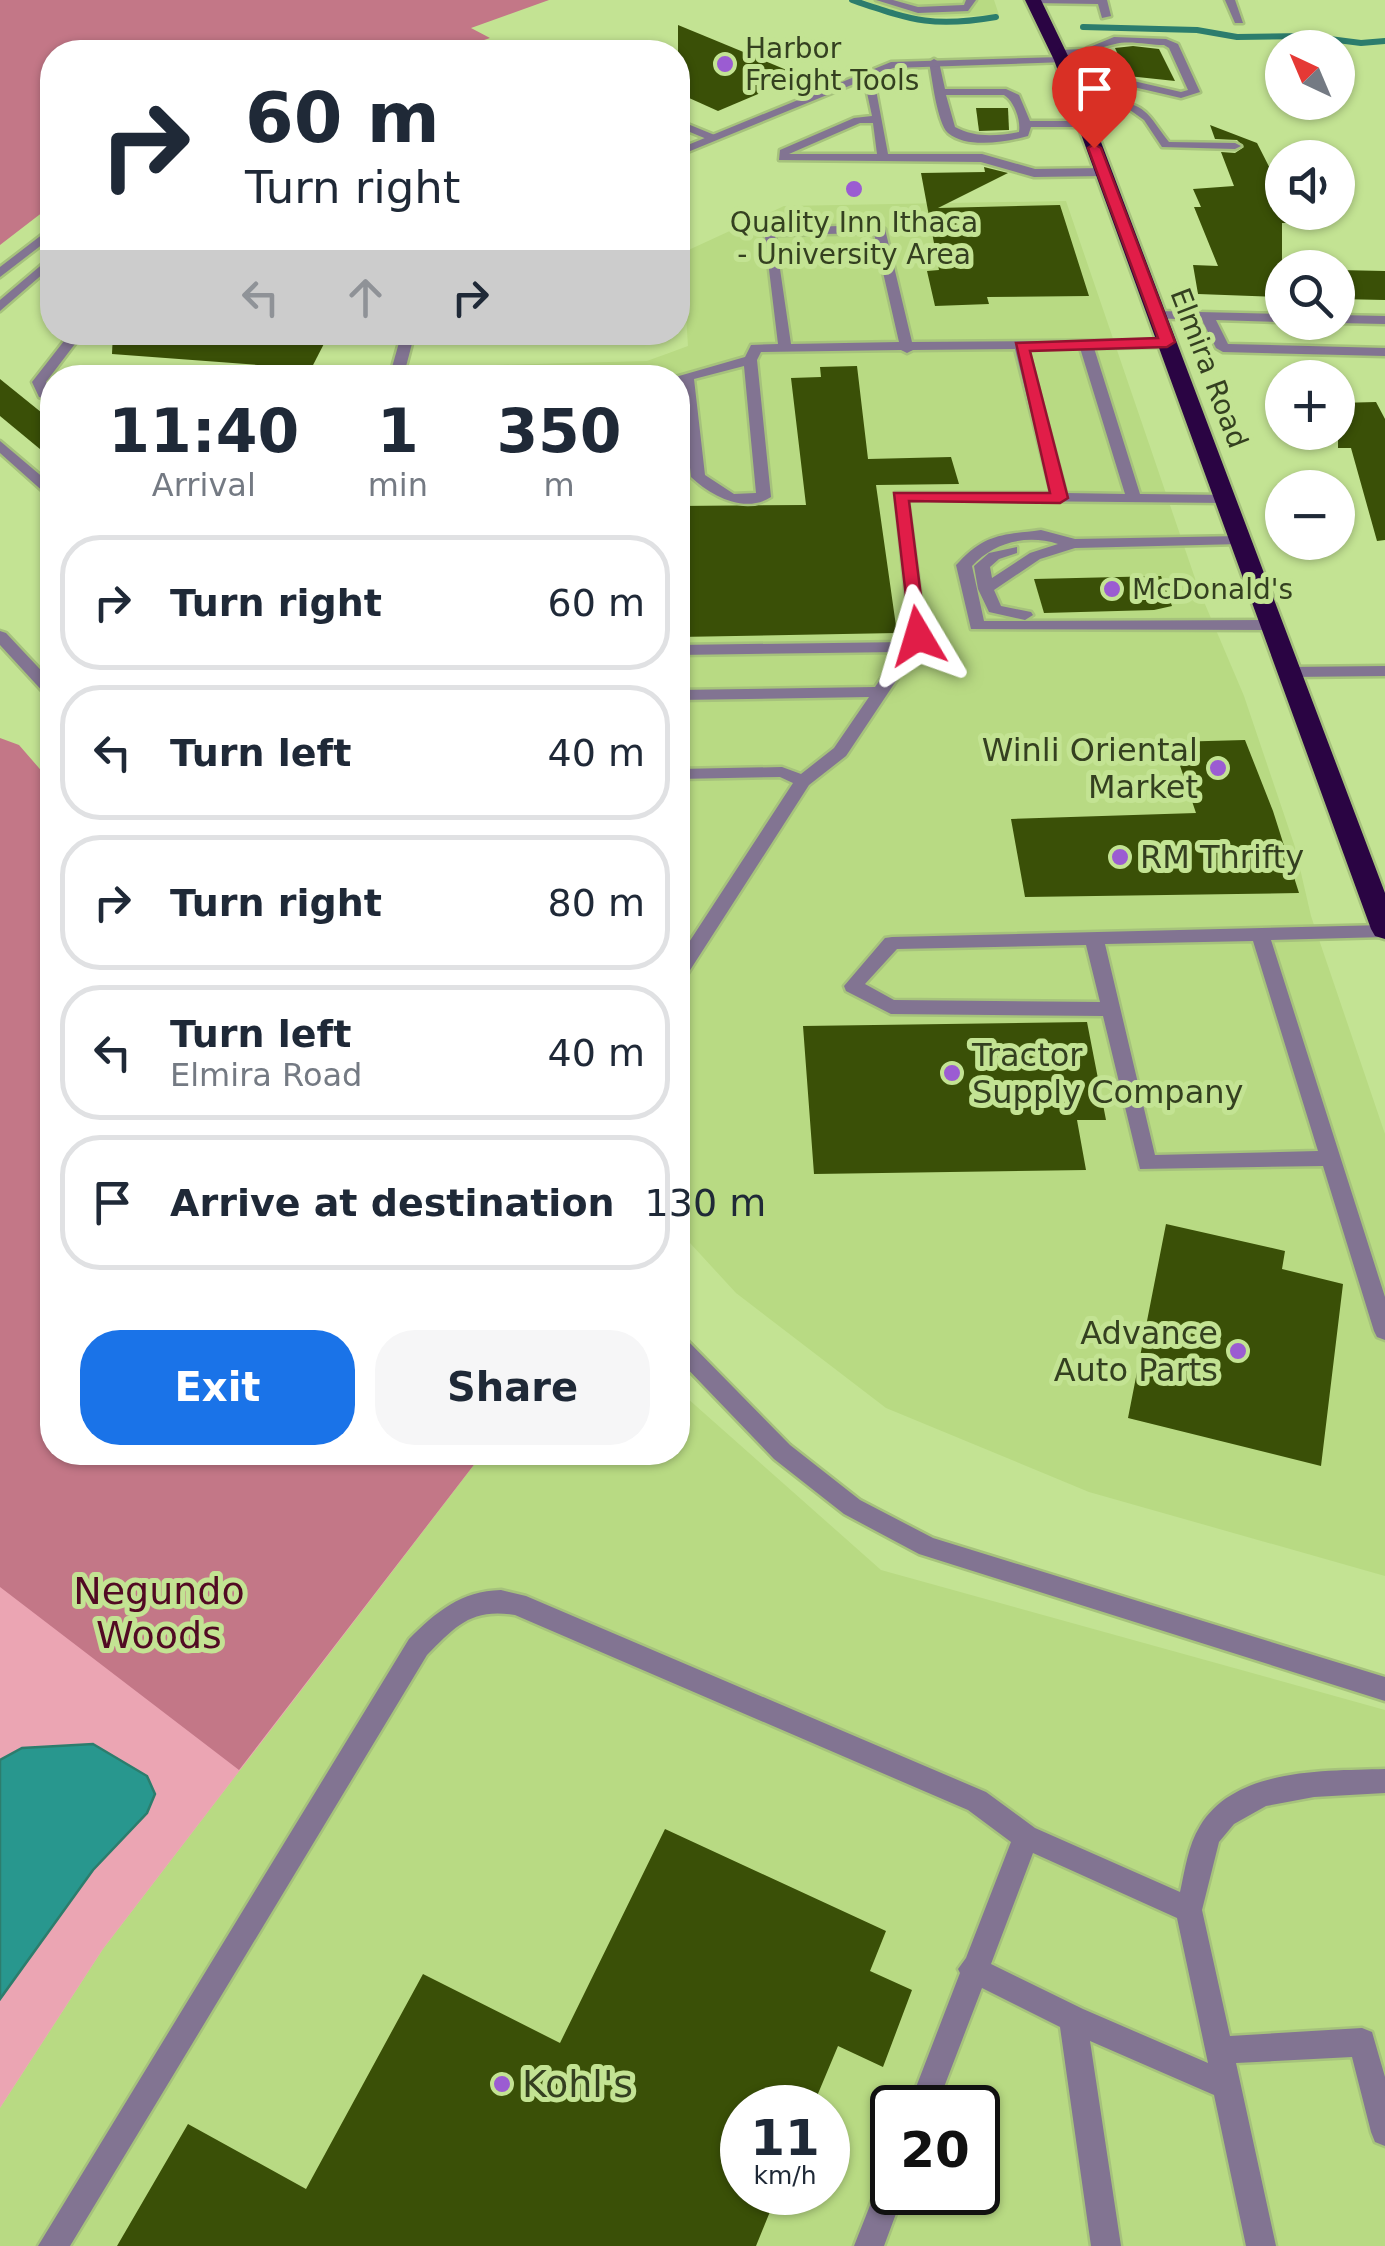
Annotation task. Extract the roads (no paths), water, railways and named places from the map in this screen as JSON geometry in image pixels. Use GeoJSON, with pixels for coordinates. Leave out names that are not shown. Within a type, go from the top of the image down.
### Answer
{"type":"FeatureCollection","features":[{"type":"Feature","properties":{"kind":"highway","name":"Elmira Road"},"geometry":{"type":"LineString","coordinates":[[1033,0],[1063,63],[1385,930]]}},
{"type":"Feature","properties":{"kind":"street"},"geometry":{"type":"LineString","coordinates":[[882,0],[918,10],[968,8],[971,0]]}},
{"type":"Feature","properties":{"kind":"street"},"geometry":{"type":"LineString","coordinates":[[1033,0],[1103,0],[1106,16]]}},
{"type":"Feature","properties":{"kind":"street"},"geometry":{"type":"LineString","coordinates":[[1230,0],[1238,21]]}},
{"type":"Feature","properties":{"kind":"street"},"geometry":{"type":"LineString","coordinates":[[690,149],[891,65],[1063,63],[1113,80],[1181,95],[1194,92],[1174,46],[1153,40],[1103,43],[1063,63]]}},
{"type":"Feature","properties":{"kind":"street"},"geometry":{"type":"LineString","coordinates":[[1103,43],[1113,80]]}},
{"type":"Feature","properties":{"kind":"street"},"geometry":{"type":"LineString","coordinates":[[934,62],[940,92],[950,129],[964,137],[1024,134],[1026,124],[1014,97],[1006,92],[940,92]]}},
{"type":"Feature","properties":{"kind":"street"},"geometry":{"type":"LineString","coordinates":[[868,74],[884,159]]}},
{"type":"Feature","properties":{"kind":"street"},"geometry":{"type":"LineString","coordinates":[[1026,124],[1120,105],[1145,114],[1166,144],[1235,146]]}},
{"type":"Feature","properties":{"kind":"street"},"geometry":{"type":"LineString","coordinates":[[878,119],[858,120],[784,152],[784,158],[982,158],[1034,173],[1103,172]]}},
{"type":"Feature","properties":{"kind":"street"},"geometry":{"type":"LineString","coordinates":[[690,128],[713,138]]}},
{"type":"Feature","properties":{"kind":"street"},"geometry":{"type":"LineString","coordinates":[[785,348],[768,231],[879,229],[907,349]]}},
{"type":"Feature","properties":{"kind":"street"},"geometry":{"type":"LineString","coordinates":[[0,273],[40,240]]}},
{"type":"Feature","properties":{"kind":"street"},"geometry":{"type":"LineString","coordinates":[[0,307],[40,271]]}},
{"type":"Feature","properties":{"kind":"street"},"geometry":{"type":"LineString","coordinates":[[1157,315],[1265,318]]}},
{"type":"Feature","properties":{"kind":"street"},"geometry":{"type":"LineString","coordinates":[[1208,316],[1223,348],[1385,352]]}},
{"type":"Feature","properties":{"kind":"street"},"geometry":{"type":"LineString","coordinates":[[1355,319],[1385,320]]}},
{"type":"Feature","properties":{"kind":"street"},"geometry":{"type":"LineString","coordinates":[[690,428],[698,477],[731,498],[764,497],[750,360],[756,348],[907,349],[1167,342]]}},
{"type":"Feature","properties":{"kind":"street"},"geometry":{"type":"LineString","coordinates":[[1086,344],[1134,498]]}},
{"type":"Feature","properties":{"kind":"street"},"geometry":{"type":"LineString","coordinates":[[52,365],[68,345]]}},
{"type":"Feature","properties":{"kind":"street"},"geometry":{"type":"LineString","coordinates":[[1022,346],[1060,498]]}},
{"type":"Feature","properties":{"kind":"street"},"geometry":{"type":"LineString","coordinates":[[690,376],[750,360]]}},
{"type":"Feature","properties":{"kind":"street"},"geometry":{"type":"LineString","coordinates":[[0,445],[40,481]]}},
{"type":"Feature","properties":{"kind":"street"},"geometry":{"type":"LineString","coordinates":[[690,954],[802,781],[840,752],[918,636],[900,496],[1226,499]]}},
{"type":"Feature","properties":{"kind":"street"},"geometry":{"type":"LineString","coordinates":[[1074,544],[1041,534],[1000,540],[968,556],[964,565],[977,626],[1272,625]]}},
{"type":"Feature","properties":{"kind":"street"},"geometry":{"type":"LineString","coordinates":[[1192,625],[1160,613],[1018,616],[995,609],[986,589],[1035,556],[1074,544],[1240,540]]}},
{"type":"Feature","properties":{"kind":"street"},"geometry":{"type":"LineString","coordinates":[[0,636],[40,678]]}},
{"type":"Feature","properties":{"kind":"street"},"geometry":{"type":"LineString","coordinates":[[690,650],[911,647]]}},
{"type":"Feature","properties":{"kind":"street"},"geometry":{"type":"LineString","coordinates":[[1290,672],[1385,670]]}},
{"type":"Feature","properties":{"kind":"street"},"geometry":{"type":"LineString","coordinates":[[690,696],[882,692]]}},
{"type":"Feature","properties":{"kind":"street"},"geometry":{"type":"LineString","coordinates":[[690,774],[782,772],[802,781]]}},
{"type":"Feature","properties":{"kind":"street"},"geometry":{"type":"LineString","coordinates":[[1111,1009],[890,1007],[853,986],[892,943],[1385,930]]}},
{"type":"Feature","properties":{"kind":"street"},"geometry":{"type":"LineString","coordinates":[[1260,934],[1385,1330]]}},
{"type":"Feature","properties":{"kind":"street"},"geometry":{"type":"LineString","coordinates":[[1094,938],[1147,1162],[1331,1158]]}},
{"type":"Feature","properties":{"kind":"street"},"geometry":{"type":"LineString","coordinates":[[690,1357],[782,1452],[852,1507],[927,1548],[1385,1689]]}},
{"type":"Feature","properties":{"kind":"street"},"geometry":{"type":"LineString","coordinates":[[53,2246],[418,1647],[464,1608],[491,1598],[517,1604],[977,1801],[1026,1837],[1189,1910]]}},
{"type":"Feature","properties":{"kind":"street"},"geometry":{"type":"LineString","coordinates":[[1261,2246],[1189,1910],[1210,1833],[1234,1810],[1267,1792],[1385,1781]]}},
{"type":"Feature","properties":{"kind":"street"},"geometry":{"type":"LineString","coordinates":[[930,2085],[1026,1837]]}},
{"type":"Feature","properties":{"kind":"street"},"geometry":{"type":"LineString","coordinates":[[972,1969],[1073,2019],[1226,2086]]}},
{"type":"Feature","properties":{"kind":"street"},"geometry":{"type":"LineString","coordinates":[[1073,2019],[1106,2246]]}},
{"type":"Feature","properties":{"kind":"street"},"geometry":{"type":"LineString","coordinates":[[1222,2050],[1362,2042],[1385,2132]]}},
{"type":"Feature","properties":{"kind":"street"},"geometry":{"type":"LineString","coordinates":[[870,2246],[881,2215]]}},
{"type":"Feature","properties":{"kind":"water"},"geometry":{"type":"Polygon","coordinates":[[[93,1744],[147,1776],[155,1794],[147,1813],[93,1870],[0,1999],[0,1760],[22,1748],[93,1744]]]}},
{"type":"Feature","properties":{"kind":"waterway"},"geometry":{"type":"LineString","coordinates":[[852,0],[938,22],[996,17]]}},
{"type":"Feature","properties":{"kind":"waterway"},"geometry":{"type":"LineString","coordinates":[[1083,27],[1197,30],[1237,37],[1306,36],[1361,43],[1385,41]]}},
{"type":"Feature","properties":{"kind":"place","name":"Harbor Freight Tools"},"geometry":{"type":"Point","coordinates":[725,64]}},
{"type":"Feature","properties":{"kind":"place","name":"Quality Inn Ithaca - University Area"},"geometry":{"type":"Point","coordinates":[854,189]}},
{"type":"Feature","properties":{"kind":"place","name":"McDonald's"},"geometry":{"type":"Point","coordinates":[1112,589]}},
{"type":"Feature","properties":{"kind":"place","name":"Winli Oriental Market"},"geometry":{"type":"Point","coordinates":[1218,768]}},
{"type":"Feature","properties":{"kind":"place","name":"RM Thrifty"},"geometry":{"type":"Point","coordinates":[1120,857]}},
{"type":"Feature","properties":{"kind":"place","name":"Tractor Supply Company"},"geometry":{"type":"Point","coordinates":[952,1073]}},
{"type":"Feature","properties":{"kind":"place","name":"Advance Auto Parts"},"geometry":{"type":"Point","coordinates":[1238,1351]}},
{"type":"Feature","properties":{"kind":"place","name":"Kohl's"},"geometry":{"type":"Point","coordinates":[502,2084]}},
{"type":"Feature","properties":{"kind":"park label","name":"Negundo Woods"},"geometry":{"type":"Point","coordinates":[159,1613]}}]}
